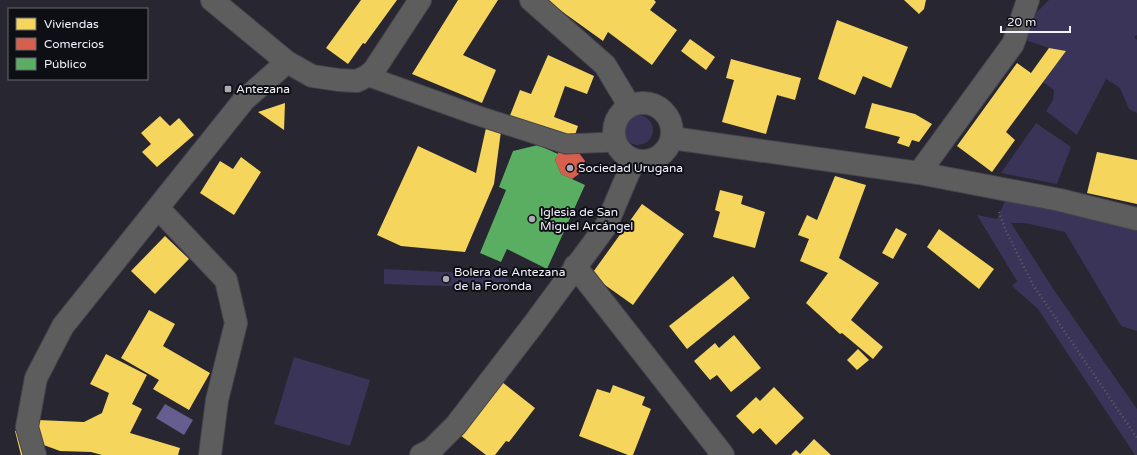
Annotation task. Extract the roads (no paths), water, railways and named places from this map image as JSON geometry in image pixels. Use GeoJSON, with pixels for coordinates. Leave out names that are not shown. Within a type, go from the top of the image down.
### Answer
{"type":"FeatureCollection","features":[{"type":"Feature","properties":{"kind":"street"},"geometry":{"type":"LineString","coordinates":[[212,0],[287,62],[312,76],[358,81],[374,70],[420,0]]}},
{"type":"Feature","properties":{"kind":"street"},"geometry":{"type":"LineString","coordinates":[[531,0],[605,64],[630,105]]}},
{"type":"Feature","properties":{"kind":"street"},"geometry":{"type":"LineString","coordinates":[[919,173],[1013,44],[1028,0]]}},
{"type":"Feature","properties":{"kind":"street"},"geometry":{"type":"LineString","coordinates":[[35,455],[27,427],[36,378],[63,326],[244,100],[287,62]]}},
{"type":"Feature","properties":{"kind":"street"},"geometry":{"type":"LineString","coordinates":[[367,76],[476,115],[566,144],[615,142]]}},
{"type":"Feature","properties":{"kind":"street"},"geometry":{"type":"LineString","coordinates":[[645,102],[661,108],[670,122],[672,138],[666,149],[658,158],[646,162],[634,160],[622,153],[615,142],[614,128],[619,115],[630,105],[645,102]]}},
{"type":"Feature","properties":{"kind":"street"},"geometry":{"type":"LineString","coordinates":[[672,138],[919,173],[1060,200],[1137,219]]}},
{"type":"Feature","properties":{"kind":"street"},"geometry":{"type":"LineString","coordinates":[[428,453],[456,425],[533,325],[606,226],[634,160]]}},
{"type":"Feature","properties":{"kind":"street"},"geometry":{"type":"LineString","coordinates":[[158,208],[226,280],[236,323],[217,400],[210,455]]}},
{"type":"Feature","properties":{"kind":"street"},"geometry":{"type":"LineString","coordinates":[[576,266],[723,455]]}},
{"type":"Feature","properties":{"kind":"place","name":"Antezana"},"geometry":{"type":"Point","coordinates":[228,89]}},
{"type":"Feature","properties":{"kind":"place","name":"Sociedad Urugana"},"geometry":{"type":"Point","coordinates":[570,168]}},
{"type":"Feature","properties":{"kind":"place","name":"Iglesia de San Miguel Arcángel"},"geometry":{"type":"Point","coordinates":[532,219]}},
{"type":"Feature","properties":{"kind":"place","name":"Bolera de Antezana de la Foronda"},"geometry":{"type":"Point","coordinates":[446,279]}}]}
